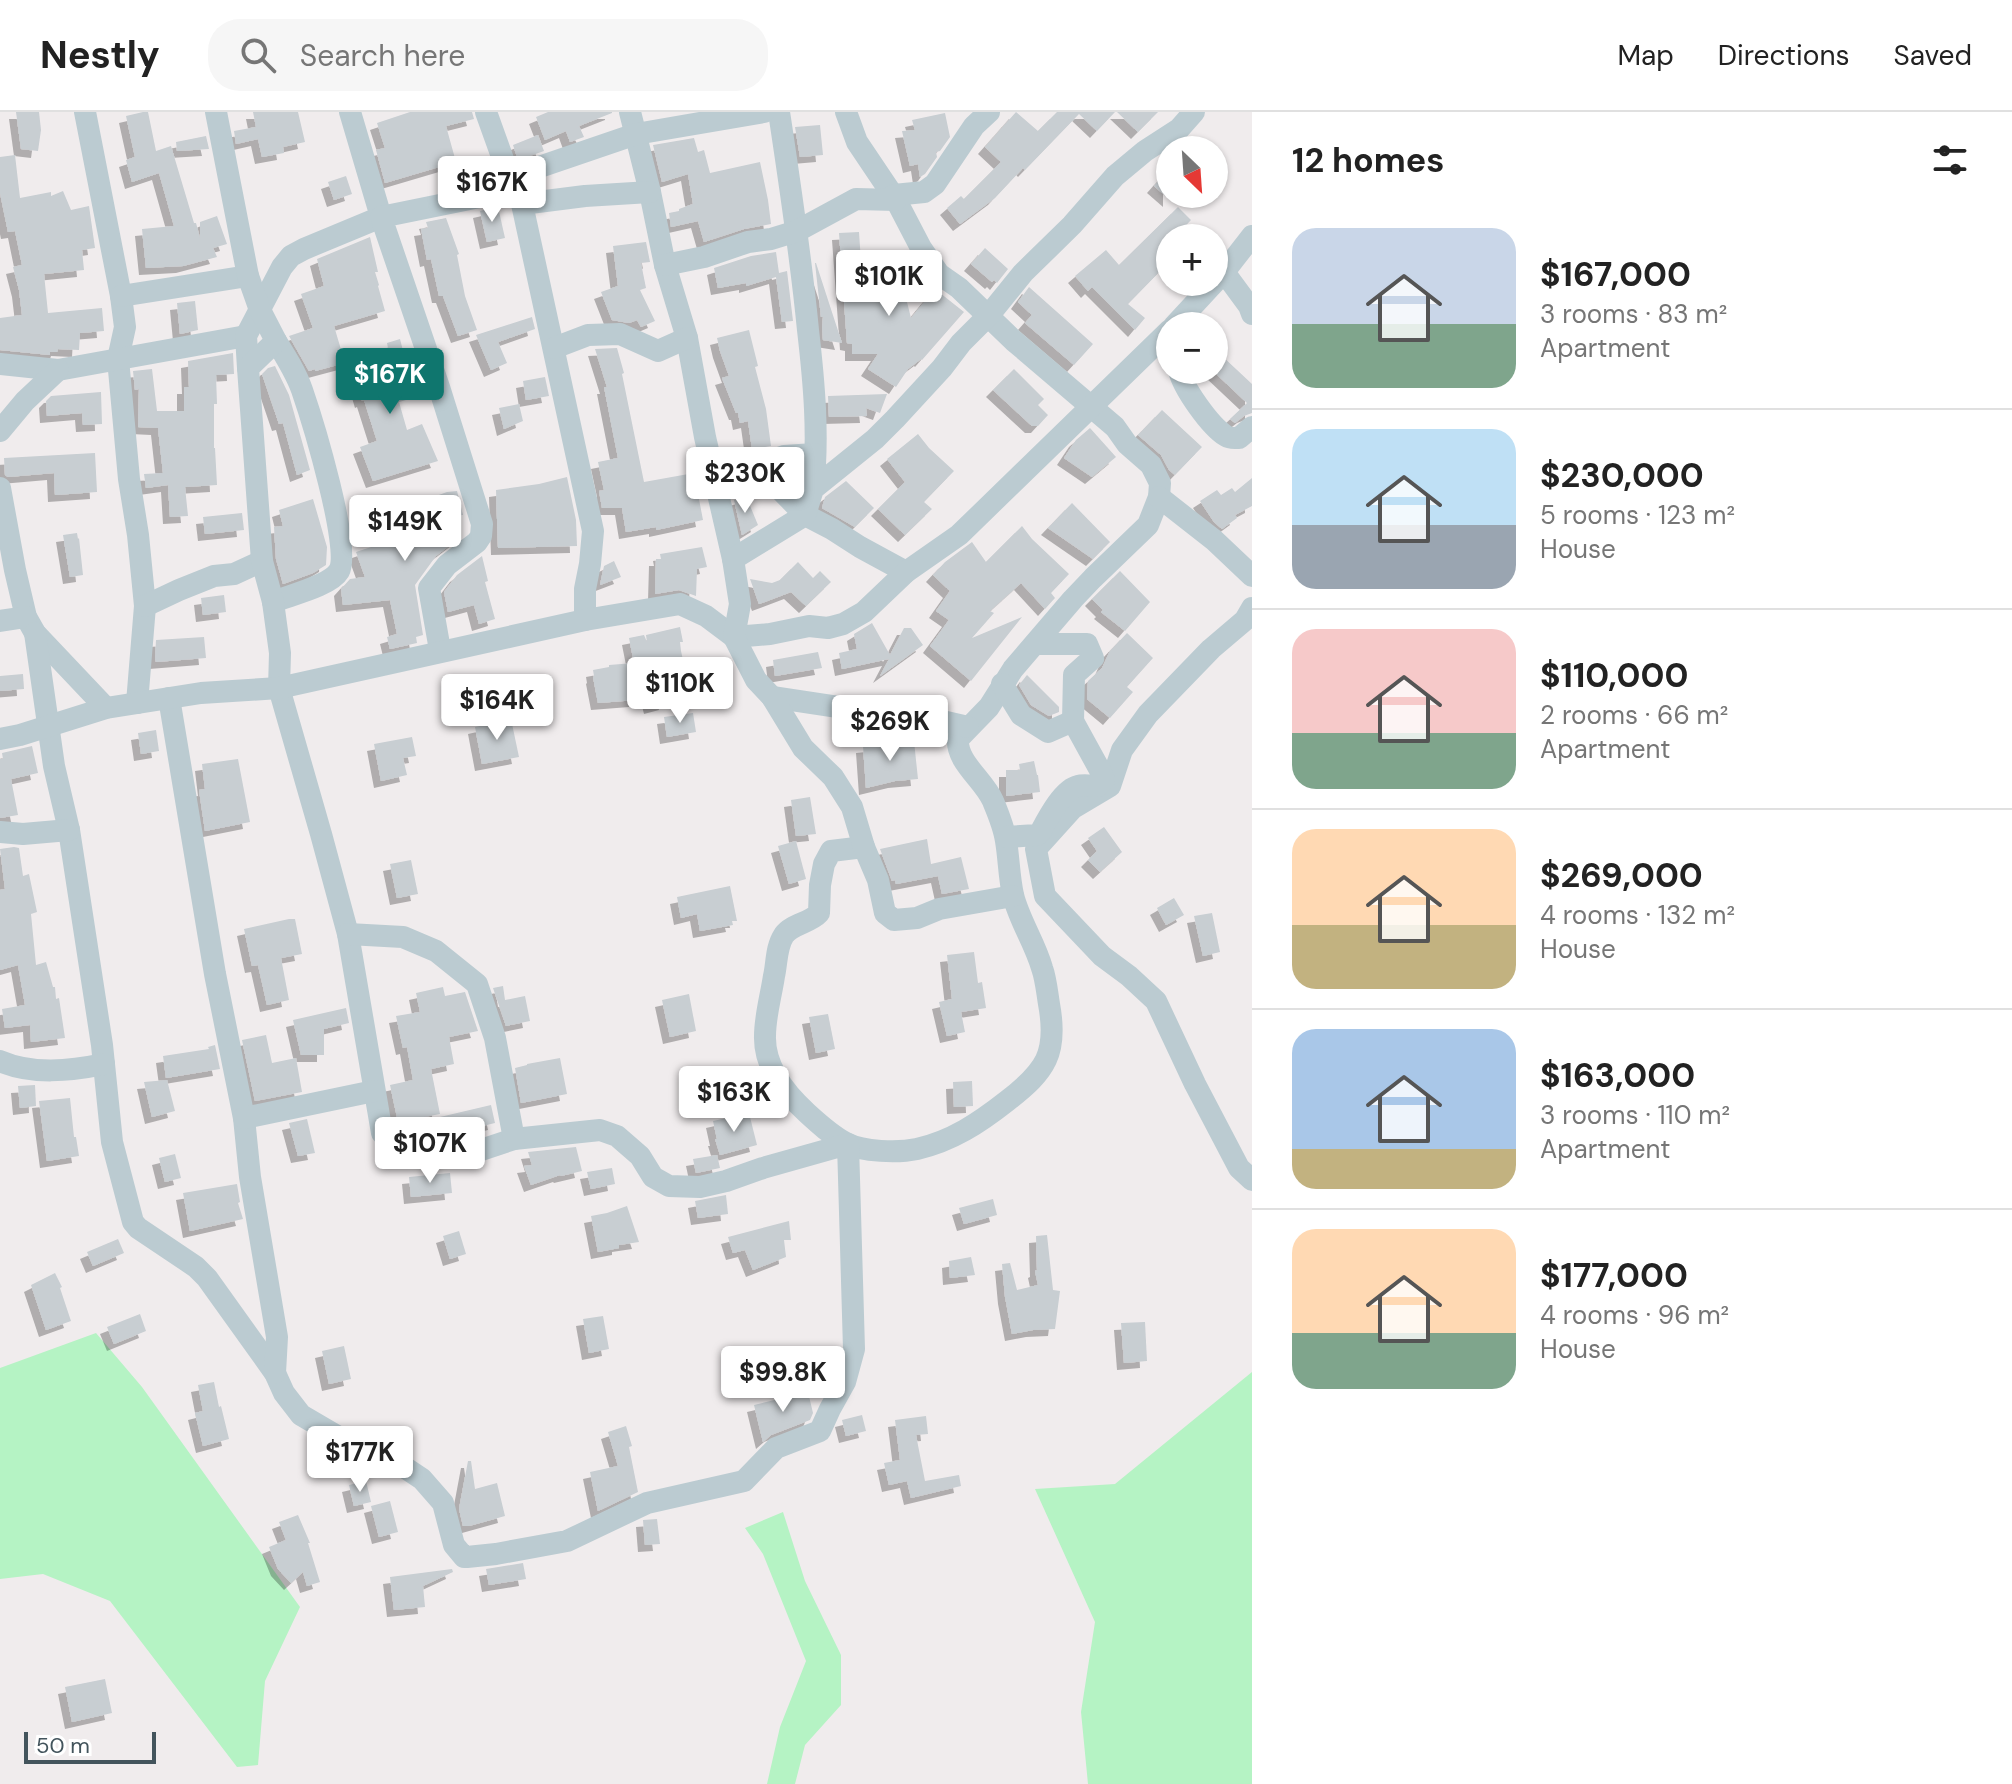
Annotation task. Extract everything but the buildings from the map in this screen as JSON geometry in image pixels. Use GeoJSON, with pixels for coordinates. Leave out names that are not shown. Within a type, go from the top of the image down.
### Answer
{"type":"FeatureCollection","features":[{"type":"Feature","properties":{"kind":"street"},"geometry":{"type":"LineString","coordinates":[[85,112],[125,327],[118,359],[145,606],[137,703]]}},
{"type":"Feature","properties":{"kind":"street"},"geometry":{"type":"LineString","coordinates":[[216,112],[248,276],[260,310],[302,388],[342,540],[341,567],[330,580],[273,602]]}},
{"type":"Feature","properties":{"kind":"street"},"geometry":{"type":"LineString","coordinates":[[350,112],[381,217],[482,524],[477,542],[447,565],[429,588],[440,650]]}},
{"type":"Feature","properties":{"kind":"street"},"geometry":{"type":"LineString","coordinates":[[486,112],[515,190],[554,348],[593,531],[585,589],[585,620]]}},
{"type":"Feature","properties":{"kind":"street"},"geometry":{"type":"LineString","coordinates":[[630,112],[665,265],[687,338],[733,559],[740,604],[734,637]]}},
{"type":"Feature","properties":{"kind":"street"},"geometry":{"type":"LineString","coordinates":[[764,112],[636,134],[515,190],[381,217],[291,256],[282,267],[246,336],[262,561],[273,602],[280,653],[279,688],[348,934],[382,1133],[391,1142],[427,1158],[457,1158],[514,1139],[600,1130],[617,1136],[640,1156],[653,1177],[669,1186],[700,1187],[848,1144]]}},
{"type":"Feature","properties":{"kind":"street"},"geometry":{"type":"LineString","coordinates":[[733,559],[805,515],[813,489],[815,388],[797,231],[779,112]]}},
{"type":"Feature","properties":{"kind":"street"},"geometry":{"type":"LineString","coordinates":[[846,112],[857,142],[896,200],[921,248],[939,274],[959,288],[1014,341],[1115,427],[1127,444],[1151,465],[1160,483],[1159,497],[1148,525],[1093,578],[1002,684],[989,707],[958,739],[965,761],[988,790],[1006,837],[1013,896],[1043,969],[1053,1026],[1048,1059],[1023,1089],[989,1115],[945,1141],[914,1149],[887,1152],[848,1144],[822,1127],[789,1096],[771,1065],[765,1038],[768,1003],[781,942],[790,929],[814,919],[819,913],[824,864],[831,851],[864,847]]}},
{"type":"Feature","properties":{"kind":"street"},"geometry":{"type":"LineString","coordinates":[[896,200],[894,195],[924,192],[935,184],[974,126],[989,112]]}},
{"type":"Feature","properties":{"kind":"street"},"geometry":{"type":"LineString","coordinates":[[813,489],[895,419],[1023,273],[1072,225],[1115,176],[1179,129],[1194,112]]}},
{"type":"Feature","properties":{"kind":"street"},"geometry":{"type":"LineString","coordinates":[[515,190],[585,196],[650,192]]}},
{"type":"Feature","properties":{"kind":"street"},"geometry":{"type":"LineString","coordinates":[[665,265],[797,231],[856,199],[896,200]]}},
{"type":"Feature","properties":{"kind":"street"},"geometry":{"type":"LineString","coordinates":[[1228,267],[1252,236]]}},
{"type":"Feature","properties":{"kind":"street"},"geometry":{"type":"LineString","coordinates":[[121,296],[248,276]]}},
{"type":"Feature","properties":{"kind":"street"},"geometry":{"type":"LineString","coordinates":[[1228,277],[1252,314]]}},
{"type":"Feature","properties":{"kind":"street"},"geometry":{"type":"LineString","coordinates":[[1187,312],[1202,296]]}},
{"type":"Feature","properties":{"kind":"street"},"geometry":{"type":"LineString","coordinates":[[554,348],[588,335],[620,334],[658,351],[687,338]]}},
{"type":"Feature","properties":{"kind":"street"},"geometry":{"type":"LineString","coordinates":[[0,364],[58,370],[246,336]]}},
{"type":"Feature","properties":{"kind":"street"},"geometry":{"type":"LineString","coordinates":[[248,368],[276,341]]}},
{"type":"Feature","properties":{"kind":"street"},"geometry":{"type":"LineString","coordinates":[[734,637],[809,626],[828,628],[843,624],[864,612],[906,572],[959,535],[1156,344]]}},
{"type":"Feature","properties":{"kind":"street"},"geometry":{"type":"LineString","coordinates":[[0,431],[25,401],[58,370]]}},
{"type":"Feature","properties":{"kind":"street"},"geometry":{"type":"LineString","coordinates":[[1185,384],[1188,392],[1228,438],[1239,438],[1252,427]]}},
{"type":"Feature","properties":{"kind":"street"},"geometry":{"type":"LineString","coordinates":[[714,476],[784,456],[815,454]]}},
{"type":"Feature","properties":{"kind":"street"},"geometry":{"type":"LineString","coordinates":[[757,466],[805,515],[906,572]]}},
{"type":"Feature","properties":{"kind":"street"},"geometry":{"type":"LineString","coordinates":[[0,488],[31,625],[54,766],[69,830],[104,1064],[112,1142],[133,1222],[207,1278],[301,1415],[354,1446],[401,1465],[431,1487],[443,1503],[454,1545],[464,1557],[567,1541],[647,1503],[744,1481],[776,1448],[820,1431],[845,1382],[854,1349],[848,1144]]}},
{"type":"Feature","properties":{"kind":"street"},"geometry":{"type":"LineString","coordinates":[[1159,497],[1214,540],[1252,576]]}},
{"type":"Feature","properties":{"kind":"street"},"geometry":{"type":"LineString","coordinates":[[145,606],[214,576],[234,574],[262,561]]}},
{"type":"Feature","properties":{"kind":"street"},"geometry":{"type":"LineString","coordinates":[[0,739],[106,708],[201,693],[279,688],[440,650],[680,604],[706,616],[734,637],[756,680],[772,697],[803,748],[833,777],[852,807],[878,880],[885,913],[894,920],[917,918],[939,909],[1013,896]]}},
{"type":"Feature","properties":{"kind":"street"},"geometry":{"type":"LineString","coordinates":[[1252,608],[1245,620],[1211,649],[1148,714],[1122,750],[1110,786],[1073,808],[1036,849],[1045,896],[1102,956],[1156,1001],[1239,1168],[1252,1180]]}},
{"type":"Feature","properties":{"kind":"street"},"geometry":{"type":"LineString","coordinates":[[0,621],[31,625],[106,708]]}},
{"type":"Feature","properties":{"kind":"street"},"geometry":{"type":"LineString","coordinates":[[1006,837],[1037,835],[1058,803],[1071,790],[1077,786],[1098,786],[1104,780],[1073,721],[1074,675],[1093,658],[1087,644],[1035,644]]}},
{"type":"Feature","properties":{"kind":"street"},"geometry":{"type":"LineString","coordinates":[[1002,684],[1021,715],[1048,732],[1073,721]]}},
{"type":"Feature","properties":{"kind":"street"},"geometry":{"type":"LineString","coordinates":[[772,697],[858,710],[903,712],[968,727]]}},
{"type":"Feature","properties":{"kind":"street"},"geometry":{"type":"LineString","coordinates":[[169,698],[215,974],[244,1118],[259,1237],[277,1337],[275,1373]]}},
{"type":"Feature","properties":{"kind":"street"},"geometry":{"type":"LineString","coordinates":[[0,832],[23,834],[69,830]]}},
{"type":"Feature","properties":{"kind":"street"},"geometry":{"type":"LineString","coordinates":[[348,934],[403,937],[436,951],[477,984],[495,1038],[514,1139]]}},
{"type":"Feature","properties":{"kind":"street"},"geometry":{"type":"LineString","coordinates":[[0,1061],[35,1070],[104,1064]]}},
{"type":"Feature","properties":{"kind":"street"},"geometry":{"type":"LineString","coordinates":[[244,1118],[374,1091]]}},
{"type":"Feature","properties":{"kind":"green space"},"geometry":{"type":"Polygon","coordinates":[[[96,1333],[142,1387],[300,1607],[265,1681],[258,1765],[237,1767],[110,1601],[43,1574],[0,1579],[0,1368],[96,1333]]]}},
{"type":"Feature","properties":{"kind":"green space"},"geometry":{"type":"Polygon","coordinates":[[[1252,1372],[1252,1784],[1088,1784],[1081,1712],[1095,1622],[1035,1489],[1115,1484],[1252,1372]]]}},
{"type":"Feature","properties":{"kind":"green space"},"geometry":{"type":"Polygon","coordinates":[[[783,1512],[805,1581],[841,1655],[841,1705],[805,1745],[795,1784],[767,1784],[780,1727],[806,1661],[763,1554],[745,1528],[783,1512]]]}}]}
